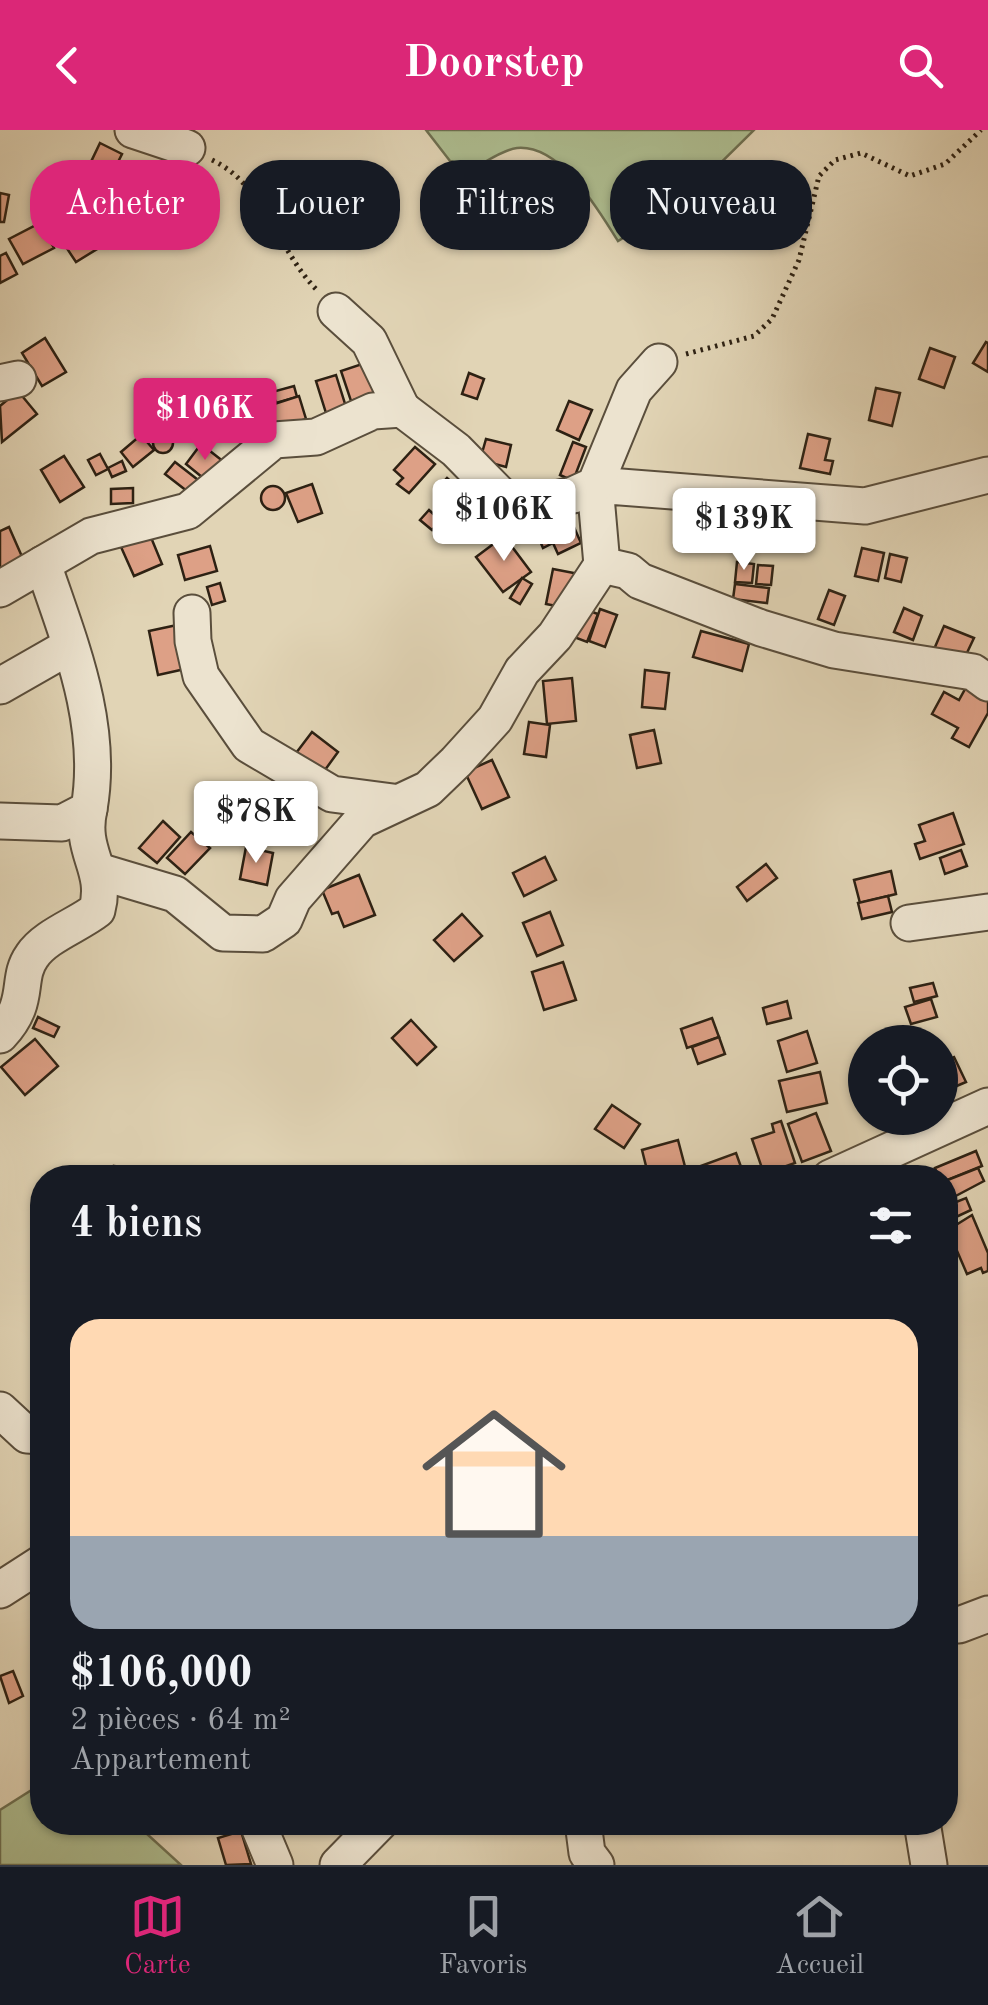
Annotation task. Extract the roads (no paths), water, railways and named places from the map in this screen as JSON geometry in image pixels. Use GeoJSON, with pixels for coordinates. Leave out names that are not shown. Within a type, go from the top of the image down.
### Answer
{"type":"FeatureCollection","features":[{"type":"Feature","properties":{"kind":"street"},"geometry":{"type":"LineString","coordinates":[[132,130],[187,148]]}},
{"type":"Feature","properties":{"kind":"street"},"geometry":{"type":"LineString","coordinates":[[336,311],[369,342],[402,409],[456,450],[504,499],[529,506],[574,495],[596,484],[865,506],[988,475]]}},
{"type":"Feature","properties":{"kind":"street"},"geometry":{"type":"LineString","coordinates":[[98,871],[175,894],[223,933],[262,934],[284,920],[293,899],[362,820],[393,802],[428,789],[495,719],[522,671],[556,636],[602,565],[596,484],[634,390],[659,362]]}},
{"type":"Feature","properties":{"kind":"street"},"geometry":{"type":"LineString","coordinates":[[0,588],[91,536],[188,512],[274,440],[316,437],[374,412],[402,409]]}},
{"type":"Feature","properties":{"kind":"street"},"geometry":{"type":"LineString","coordinates":[[0,1035],[22,1004],[26,965],[35,951],[97,910],[102,893],[84,833],[94,765],[86,693],[44,564]]}},
{"type":"Feature","properties":{"kind":"street"},"geometry":{"type":"LineString","coordinates":[[602,565],[628,571],[640,581],[779,634],[834,650],[973,672],[988,684]]}},
{"type":"Feature","properties":{"kind":"street"},"geometry":{"type":"LineString","coordinates":[[192,612],[193,641],[201,676],[249,745],[332,794],[393,802]]}},
{"type":"Feature","properties":{"kind":"street"},"geometry":{"type":"LineString","coordinates":[[0,686],[70,646]]}},
{"type":"Feature","properties":{"kind":"street"},"geometry":{"type":"LineString","coordinates":[[0,821],[62,823],[89,809]]}},
{"type":"Feature","properties":{"kind":"street"},"geometry":{"type":"LineString","coordinates":[[909,923],[988,912]]}},
{"type":"Feature","properties":{"kind":"street"},"geometry":{"type":"LineString","coordinates":[[859,1165],[988,1106]]}},
{"type":"Feature","properties":{"kind":"street"},"geometry":{"type":"LineString","coordinates":[[0,1410],[30,1436]]}},
{"type":"Feature","properties":{"kind":"street"},"geometry":{"type":"LineString","coordinates":[[0,1590],[30,1571]]}},
{"type":"Feature","properties":{"kind":"street"},"geometry":{"type":"LineString","coordinates":[[958,1625],[988,1614]]}},
{"type":"Feature","properties":{"kind":"street"},"geometry":{"type":"LineString","coordinates":[[263,1835],[274,1865]]}},
{"type":"Feature","properties":{"kind":"street"},"geometry":{"type":"LineString","coordinates":[[338,1865],[367,1835]]}},
{"type":"Feature","properties":{"kind":"street"},"geometry":{"type":"LineString","coordinates":[[585,1835],[587,1853],[596,1865]]}},
{"type":"Feature","properties":{"kind":"street"},"geometry":{"type":"LineString","coordinates":[[924,1835],[929,1865]]}}]}
